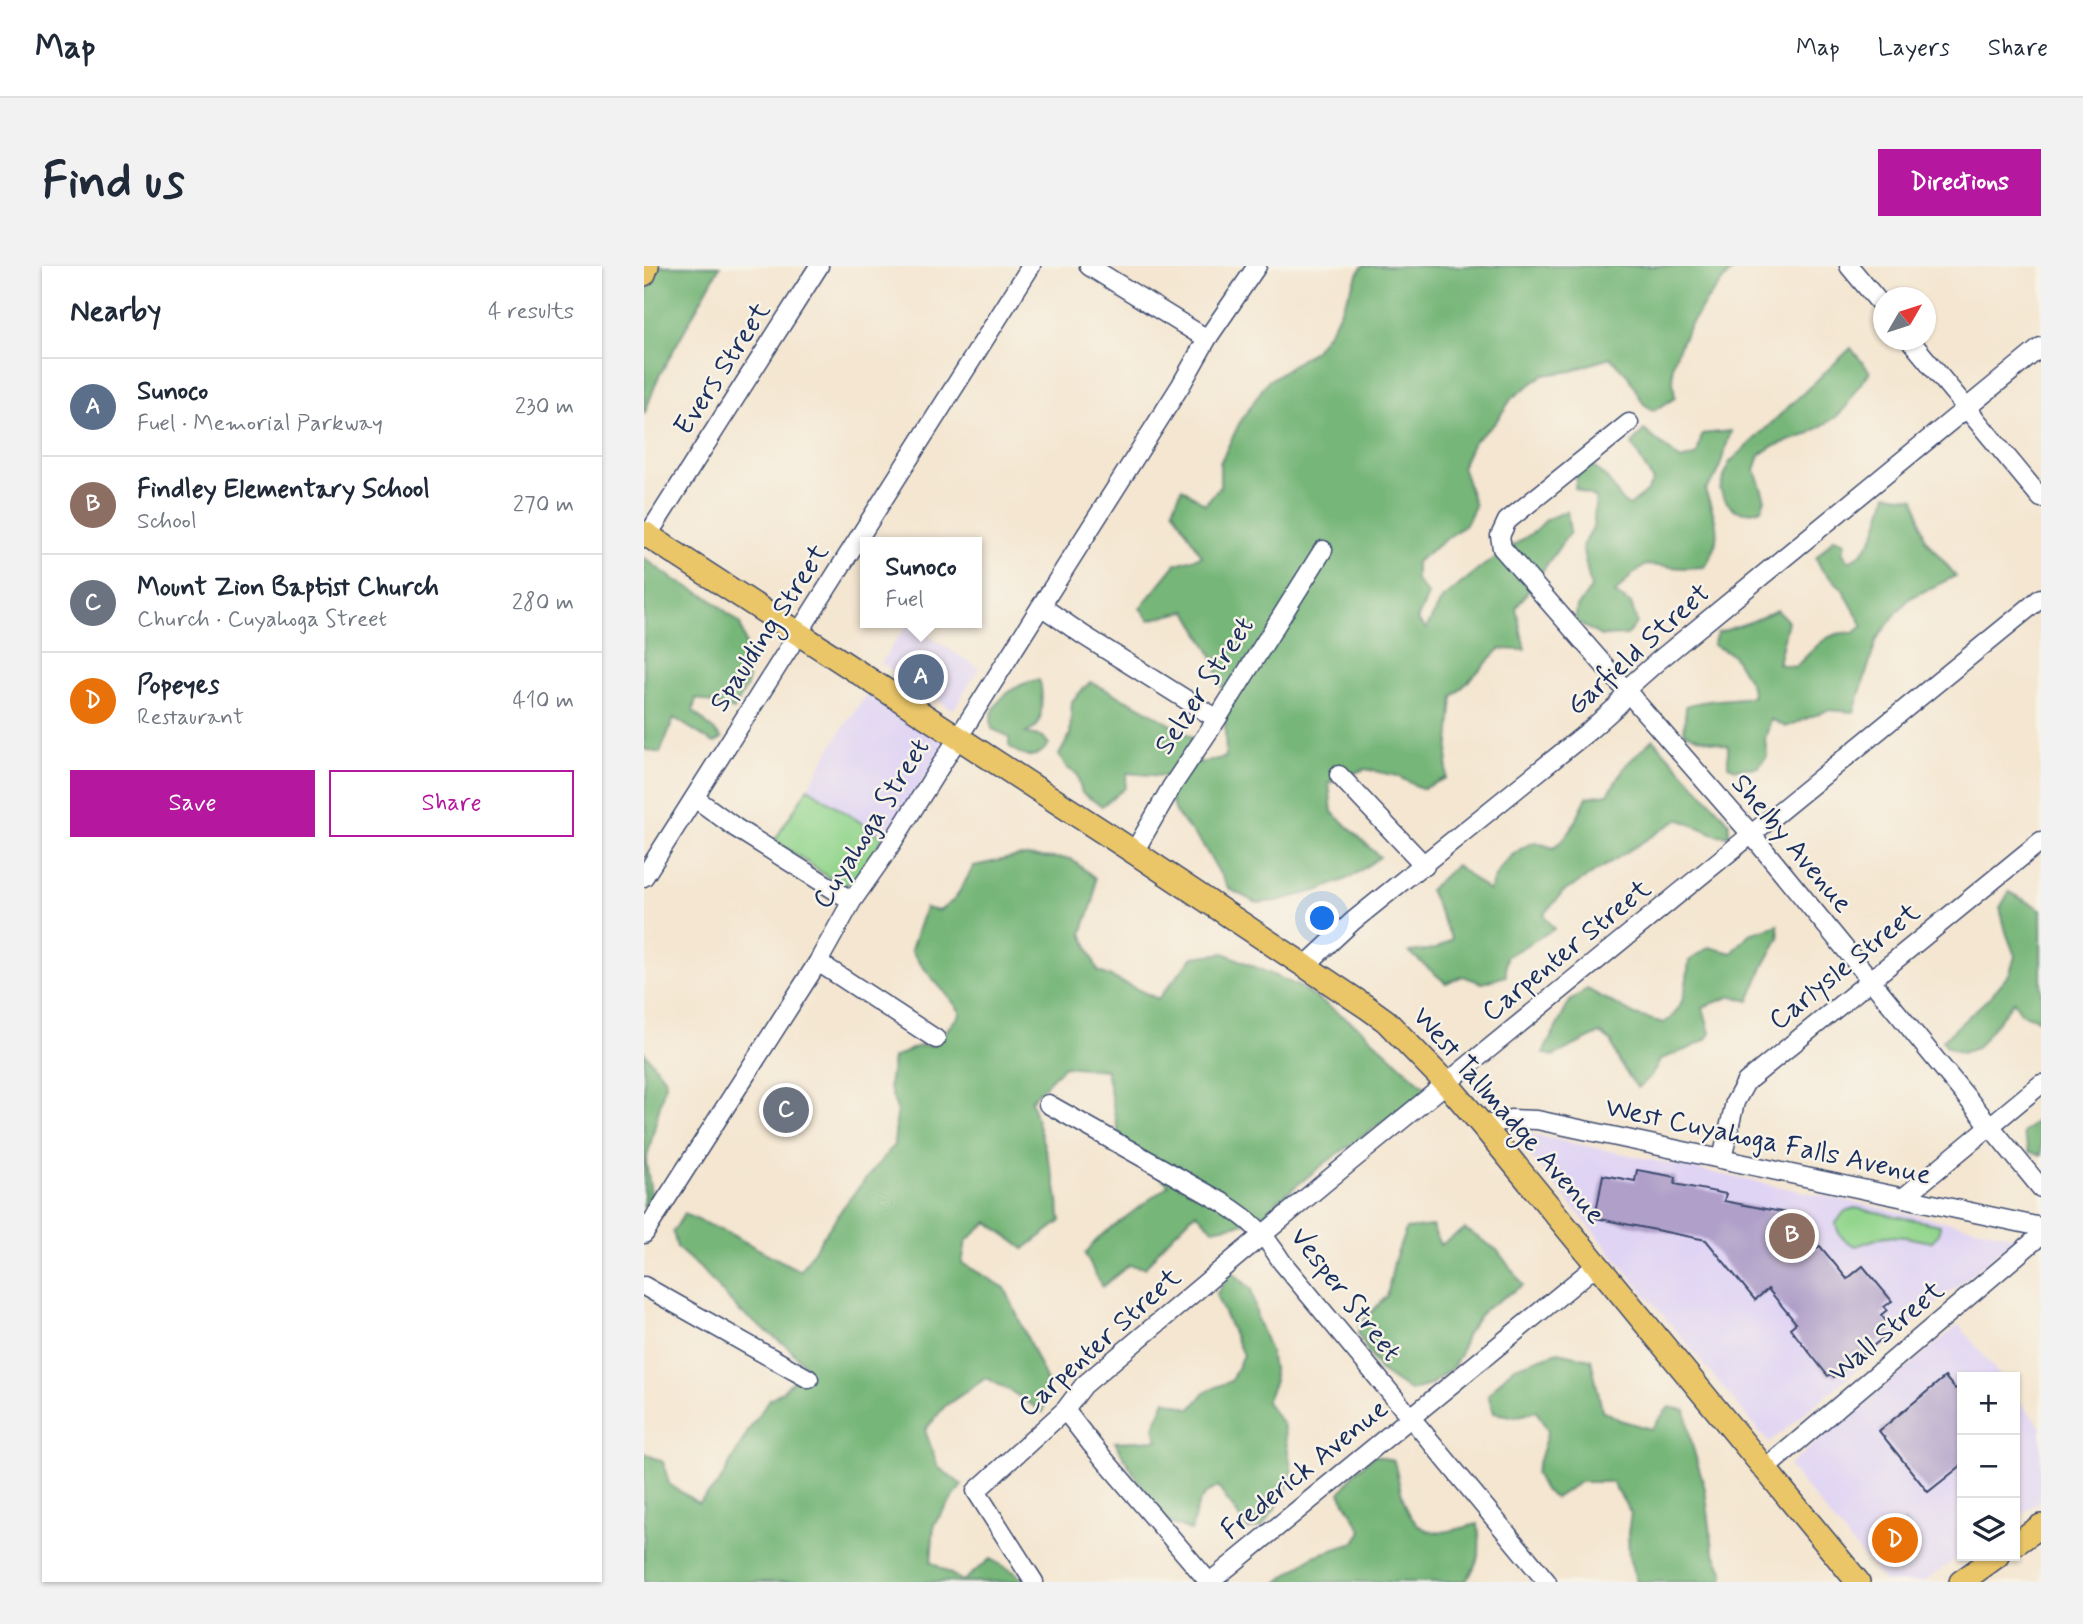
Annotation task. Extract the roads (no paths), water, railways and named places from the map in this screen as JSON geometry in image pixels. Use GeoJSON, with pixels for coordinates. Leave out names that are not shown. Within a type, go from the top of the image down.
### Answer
{"type":"FeatureCollection","features":[{"type":"Feature","properties":{"kind":"main road"},"geometry":{"type":"LineString","coordinates":[[644,274],[647,266]]}},
{"type":"Feature","properties":{"kind":"main road","name":"West Tallmadge Avenue"},"geometry":{"type":"LineString","coordinates":[[646,534],[958,736],[1387,1021],[1483,1126],[1858,1582]]}},
{"type":"Feature","properties":{"kind":"main road"},"geometry":{"type":"LineString","coordinates":[[2020,1541],[2041,1526]]}},
{"type":"Feature","properties":{"kind":"main road"},"geometry":{"type":"LineString","coordinates":[[1961,1582],[1990,1561]]}},
{"type":"Feature","properties":{"kind":"street","name":"Evers Street"},"geometry":{"type":"LineString","coordinates":[[646,534],[819,266]]}},
{"type":"Feature","properties":{"kind":"street","name":"Spaulding Street"},"geometry":{"type":"LineString","coordinates":[[860,537],[1031,266]]}},
{"type":"Feature","properties":{"kind":"street"},"geometry":{"type":"LineString","coordinates":[[1089,266],[1207,339]]}},
{"type":"Feature","properties":{"kind":"street","name":"Cuyahoga Street"},"geometry":{"type":"LineString","coordinates":[[644,1234],[818,962],[852,901],[885,854],[1207,339],[1256,266]]}},
{"type":"Feature","properties":{"kind":"street"},"geometry":{"type":"LineString","coordinates":[[1849,266],[1873,295]]}},
{"type":"Feature","properties":{"kind":"street","name":"Garfield Street"},"geometry":{"type":"LineString","coordinates":[[1305,966],[1353,921],[1425,866],[1590,730],[1617,706],[1625,692],[1658,661],[2041,347]]}},
{"type":"Feature","properties":{"kind":"street"},"geometry":{"type":"LineString","coordinates":[[1918,350],[2041,498]]}},
{"type":"Feature","properties":{"kind":"street","name":"Shelby Avenue"},"geometry":{"type":"LineString","coordinates":[[1629,423],[1507,521],[1500,536],[1502,548],[1751,834],[2041,1188]]}},
{"type":"Feature","properties":{"kind":"street","name":"Spaulding Street"},"geometry":{"type":"LineString","coordinates":[[644,877],[860,537]]}},
{"type":"Feature","properties":{"kind":"street","name":"Selzer Street"},"geometry":{"type":"LineString","coordinates":[[1134,852],[1172,786],[1323,550]]}},
{"type":"Feature","properties":{"kind":"street","name":"Carpenter Street"},"geometry":{"type":"LineString","coordinates":[[1034,1582],[976,1491],[1065,1409],[1102,1367],[2041,598]]}},
{"type":"Feature","properties":{"kind":"street"},"geometry":{"type":"LineString","coordinates":[[1041,607],[1217,719]]}},
{"type":"Feature","properties":{"kind":"street"},"geometry":{"type":"LineString","coordinates":[[1339,775],[1425,866]]}},
{"type":"Feature","properties":{"kind":"street"},"geometry":{"type":"LineString","coordinates":[[695,798],[736,828],[852,901]]}},
{"type":"Feature","properties":{"kind":"street","name":"Carlysle Street"},"geometry":{"type":"LineString","coordinates":[[1722,1159],[1735,1101],[1746,1082],[2041,841]]}},
{"type":"Feature","properties":{"kind":"street"},"geometry":{"type":"LineString","coordinates":[[818,962],[936,1039]]}},
{"type":"Feature","properties":{"kind":"street"},"geometry":{"type":"LineString","coordinates":[[1903,1198],[2041,1084]]}},
{"type":"Feature","properties":{"kind":"street","name":"Vesper Street"},"geometry":{"type":"LineString","coordinates":[[1048,1104],[1222,1202],[1264,1234],[1282,1262],[1547,1582]]}},
{"type":"Feature","properties":{"kind":"street","name":"West Cuyahoga Falls Avenue"},"geometry":{"type":"LineString","coordinates":[[1483,1126],[1511,1119],[1536,1120],[2041,1227]]}},
{"type":"Feature","properties":{"kind":"street","name":"Wall Street"},"geometry":{"type":"LineString","coordinates":[[1765,1469],[2041,1235]]}},
{"type":"Feature","properties":{"kind":"street","name":"Frederick Avenue"},"geometry":{"type":"LineString","coordinates":[[1209,1582],[1597,1265]]}},
{"type":"Feature","properties":{"kind":"street"},"geometry":{"type":"LineString","coordinates":[[644,1286],[809,1379]]}},
{"type":"Feature","properties":{"kind":"street"},"geometry":{"type":"LineString","coordinates":[[1065,1409],[1092,1445],[1209,1582]]}},
{"type":"Feature","properties":{"kind":"place","name":"Sunoco"},"geometry":{"type":"Point","coordinates":[921,677]}},
{"type":"Feature","properties":{"kind":"place","name":"Mount Zion Baptist Church"},"geometry":{"type":"Point","coordinates":[786,1110]}},
{"type":"Feature","properties":{"kind":"place","name":"Findley Elementary School"},"geometry":{"type":"Point","coordinates":[1792,1236]}},
{"type":"Feature","properties":{"kind":"place","name":"Popeyes"},"geometry":{"type":"Point","coordinates":[1895,1540]}}]}
